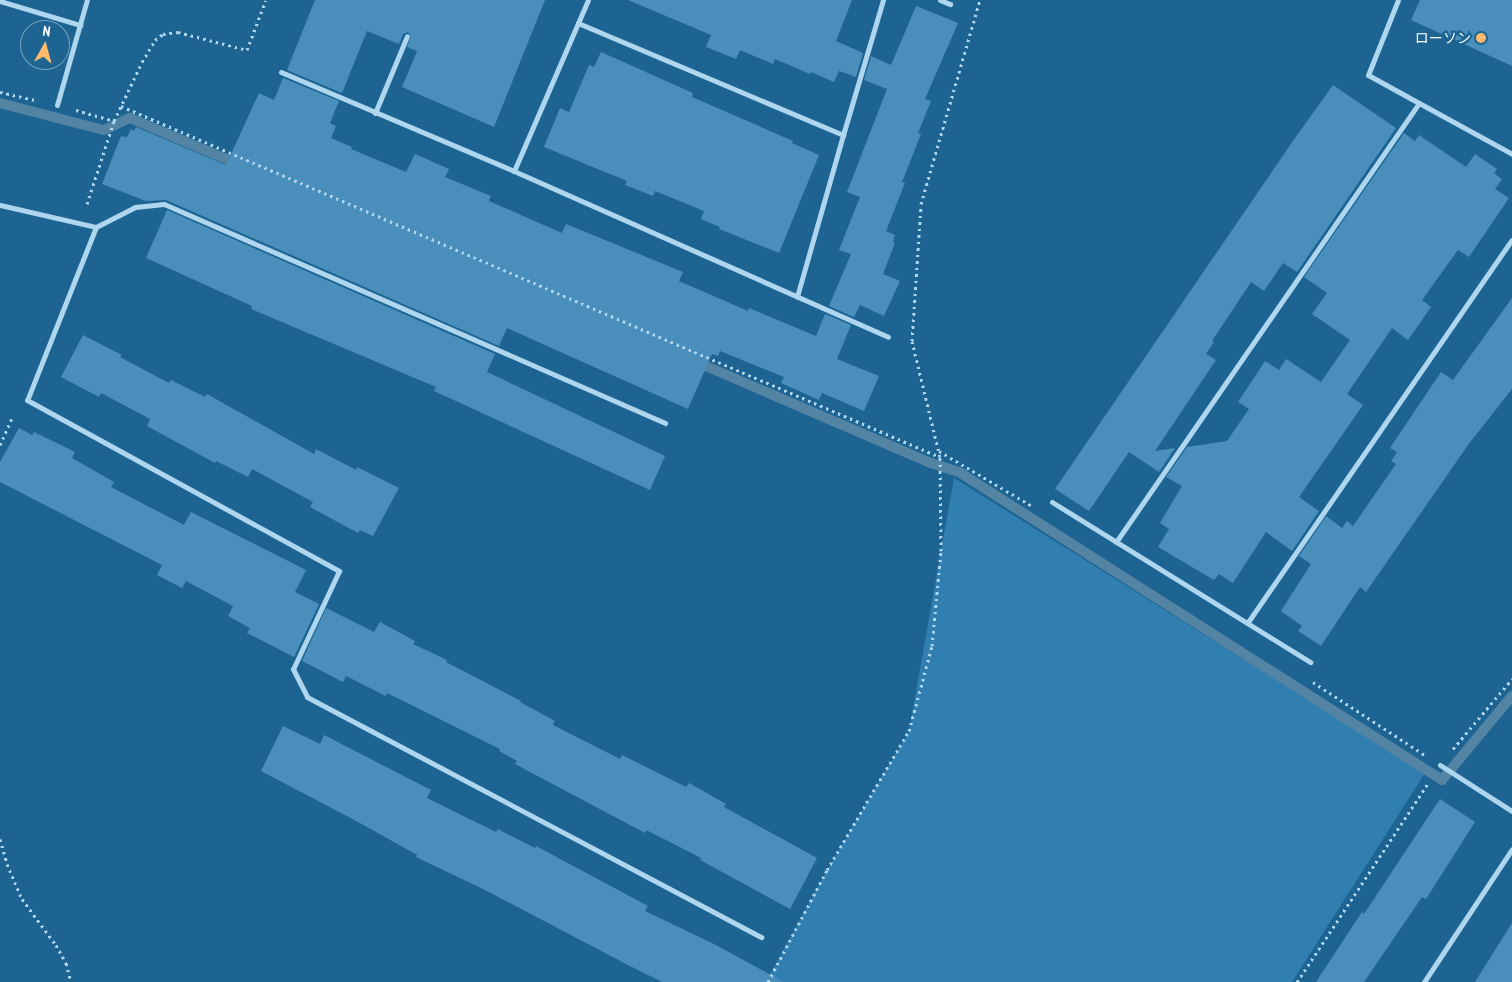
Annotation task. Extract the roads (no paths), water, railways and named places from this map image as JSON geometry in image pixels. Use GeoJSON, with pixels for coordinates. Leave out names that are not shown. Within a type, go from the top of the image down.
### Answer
{"type":"FeatureCollection","features":[{"type":"Feature","properties":{"kind":"street"},"geometry":{"type":"LineString","coordinates":[[57,105],[87,0]]}},
{"type":"Feature","properties":{"kind":"street"},"geometry":{"type":"LineString","coordinates":[[514,171],[588,0]]}},
{"type":"Feature","properties":{"kind":"street"},"geometry":{"type":"LineString","coordinates":[[798,297],[883,0]]}},
{"type":"Feature","properties":{"kind":"street"},"geometry":{"type":"LineString","coordinates":[[940,0],[950,4]]}},
{"type":"Feature","properties":{"kind":"street"},"geometry":{"type":"LineString","coordinates":[[1398,0],[1368,75],[1512,154]]}},
{"type":"Feature","properties":{"kind":"street"},"geometry":{"type":"LineString","coordinates":[[0,1],[80,25]]}},
{"type":"Feature","properties":{"kind":"street"},"geometry":{"type":"LineString","coordinates":[[578,23],[843,135]]}},
{"type":"Feature","properties":{"kind":"street"},"geometry":{"type":"LineString","coordinates":[[375,113],[407,36]]}},
{"type":"Feature","properties":{"kind":"street"},"geometry":{"type":"LineString","coordinates":[[280,72],[514,171],[888,337]]}},
{"type":"Feature","properties":{"kind":"street"},"geometry":{"type":"LineString","coordinates":[[1116,542],[1420,103]]}},
{"type":"Feature","properties":{"kind":"street"},"geometry":{"type":"LineString","coordinates":[[0,205],[96,227],[135,208],[164,204],[665,423]]}},
{"type":"Feature","properties":{"kind":"street"},"geometry":{"type":"LineString","coordinates":[[96,227],[27,400],[339,571],[293,669],[307,697],[760,937]]}},
{"type":"Feature","properties":{"kind":"street"},"geometry":{"type":"LineString","coordinates":[[1248,622],[1512,240]]}},
{"type":"Feature","properties":{"kind":"street"},"geometry":{"type":"LineString","coordinates":[[1052,502],[1310,662]]}},
{"type":"Feature","properties":{"kind":"street"},"geometry":{"type":"LineString","coordinates":[[1440,765],[1512,811]]}},
{"type":"Feature","properties":{"kind":"street"},"geometry":{"type":"LineString","coordinates":[[1424,982],[1512,849]]}},
{"type":"Feature","properties":{"kind":"waterway"},"geometry":{"type":"LineString","coordinates":[[0,103],[104,130],[130,118],[240,165]]}},
{"type":"Feature","properties":{"kind":"waterway"},"geometry":{"type":"LineString","coordinates":[[694,361],[931,463],[959,472],[1442,780],[1512,696]]}},
{"type":"Feature","properties":{"kind":"place","name":"ローソン"},"geometry":{"type":"Point","coordinates":[1481,38]}}]}
